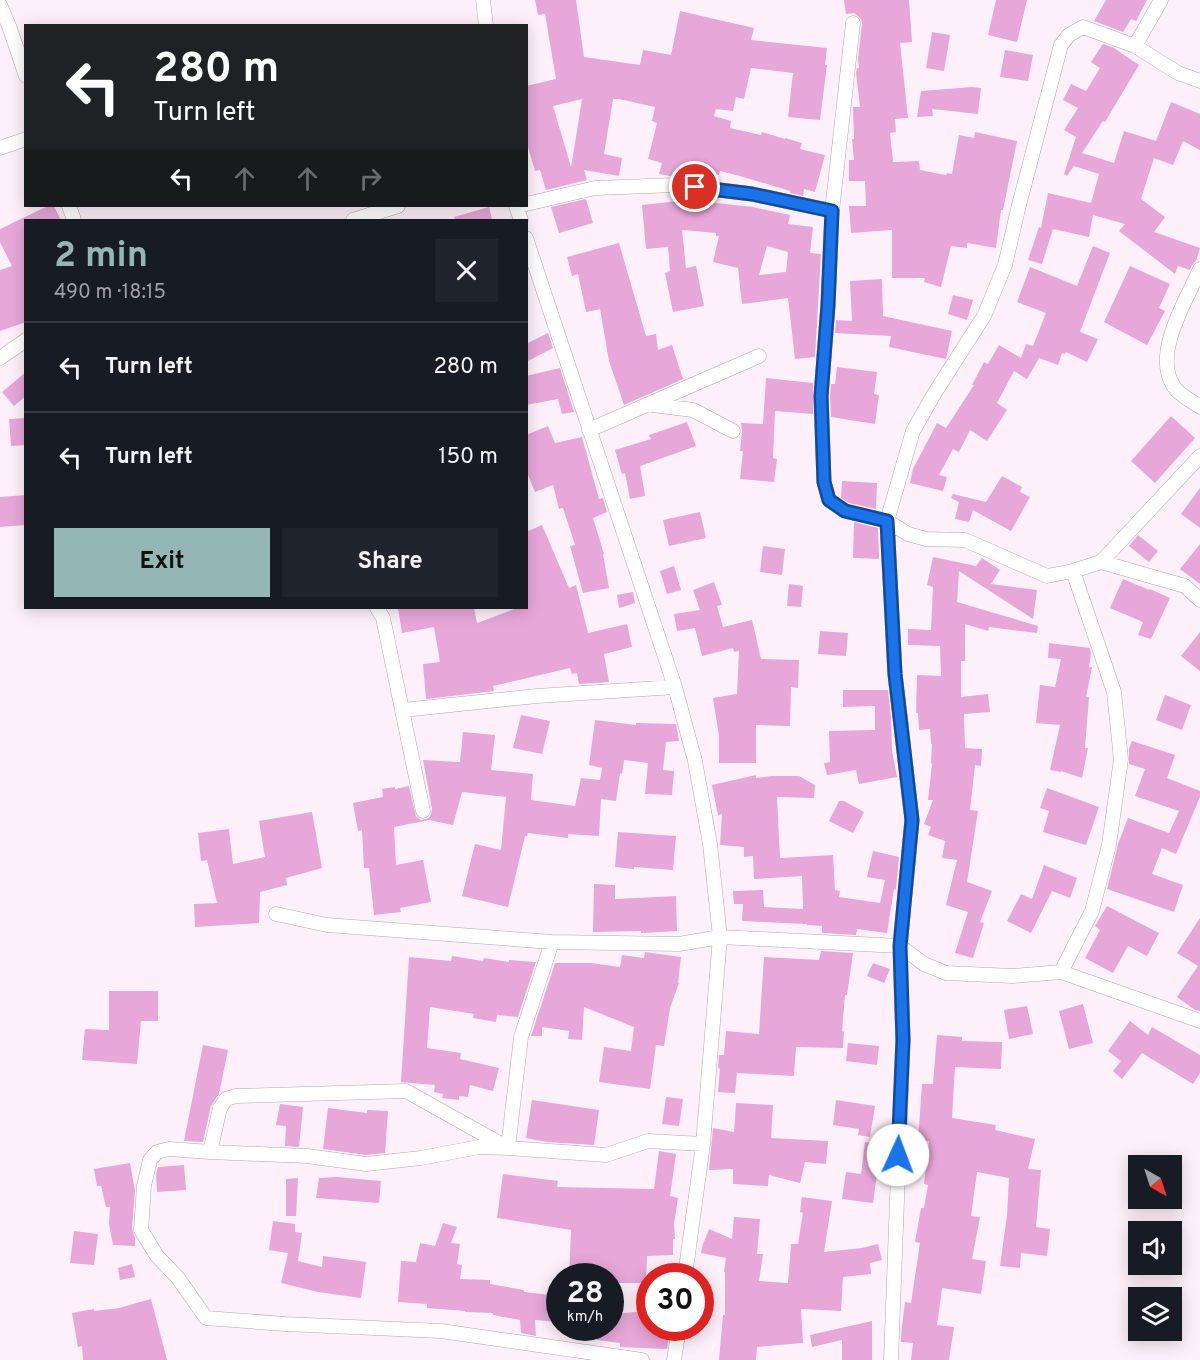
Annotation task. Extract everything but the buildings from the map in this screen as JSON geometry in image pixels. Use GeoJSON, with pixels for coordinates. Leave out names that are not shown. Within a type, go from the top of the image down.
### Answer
{"type":"FeatureCollection","features":[{"type":"Feature","properties":{"kind":"street"},"geometry":{"type":"LineString","coordinates":[[483,0],[486,24]]}},
{"type":"Feature","properties":{"kind":"street"},"geometry":{"type":"LineString","coordinates":[[1135,46],[1161,0]]}},
{"type":"Feature","properties":{"kind":"street"},"geometry":{"type":"LineString","coordinates":[[0,5],[24,70]]}},
{"type":"Feature","properties":{"kind":"street"},"geometry":{"type":"LineString","coordinates":[[853,23],[832,211],[821,396],[824,482],[829,500],[845,511],[887,521],[908,534],[926,539],[965,540],[1047,576],[1101,562],[1200,456]]}},
{"type":"Feature","properties":{"kind":"street"},"geometry":{"type":"LineString","coordinates":[[891,1360],[903,1040],[900,946],[912,820],[895,674],[887,521],[913,431],[984,316],[1005,265],[1062,45],[1069,34],[1083,27],[1135,46],[1179,73],[1200,81]]}},
{"type":"Feature","properties":{"kind":"street"},"geometry":{"type":"LineString","coordinates":[[0,148],[24,140]]}},
{"type":"Feature","properties":{"kind":"street"},"geometry":{"type":"LineString","coordinates":[[528,203],[595,188],[676,185],[752,194],[832,211]]}},
{"type":"Feature","properties":{"kind":"street"},"geometry":{"type":"LineString","coordinates":[[356,219],[395,207]]}},
{"type":"Feature","properties":{"kind":"street"},"geometry":{"type":"LineString","coordinates":[[528,244],[675,687],[695,761],[708,832],[720,937],[703,1144],[687,1263]]}},
{"type":"Feature","properties":{"kind":"street"},"geometry":{"type":"LineString","coordinates":[[1200,270],[1171,332],[1166,355],[1168,375],[1175,389],[1200,406]]}},
{"type":"Feature","properties":{"kind":"street"},"geometry":{"type":"LineString","coordinates":[[0,358],[24,341]]}},
{"type":"Feature","properties":{"kind":"street"},"geometry":{"type":"LineString","coordinates":[[589,430],[759,356]]}},
{"type":"Feature","properties":{"kind":"street"},"geometry":{"type":"LineString","coordinates":[[650,405],[693,410],[733,431]]}},
{"type":"Feature","properties":{"kind":"street"},"geometry":{"type":"LineString","coordinates":[[1101,562],[1185,586],[1200,600]]}},
{"type":"Feature","properties":{"kind":"street"},"geometry":{"type":"LineString","coordinates":[[1061,972],[1092,910],[1109,844],[1121,759],[1114,692],[1073,571]]}},
{"type":"Feature","properties":{"kind":"street"},"geometry":{"type":"LineString","coordinates":[[377,609],[383,618],[423,811]]}},
{"type":"Feature","properties":{"kind":"street"},"geometry":{"type":"LineString","coordinates":[[403,710],[537,696],[675,687]]}},
{"type":"Feature","properties":{"kind":"street"},"geometry":{"type":"LineString","coordinates":[[276,914],[327,925],[552,942],[679,944],[720,937],[900,946],[924,964],[946,973],[1013,976],[1061,972],[1200,1021]]}},
{"type":"Feature","properties":{"kind":"street"},"geometry":{"type":"LineString","coordinates":[[508,1148],[521,1037],[552,942]]}},
{"type":"Feature","properties":{"kind":"street"},"geometry":{"type":"LineString","coordinates":[[210,1152],[220,1108],[226,1099],[236,1096],[406,1091],[508,1148]]}},
{"type":"Feature","properties":{"kind":"street"},"geometry":{"type":"LineString","coordinates":[[642,1360],[441,1331],[206,1318],[178,1278],[157,1256],[141,1230],[144,1186],[150,1160],[157,1152],[169,1149],[307,1156],[366,1164],[421,1158],[479,1147],[606,1155],[648,1141],[703,1144]]}},
{"type":"Feature","properties":{"kind":"street"},"geometry":{"type":"LineString","coordinates":[[674,1360],[677,1341]]}},
{"type":"Feature","properties":{"kind":"route"},"geometry":{"type":"LineString","coordinates":[[695,187],[752,194],[832,211],[821,396],[824,482],[829,500],[845,511],[887,521],[895,674],[912,820],[900,946],[903,1040],[898,1155]]}}]}
